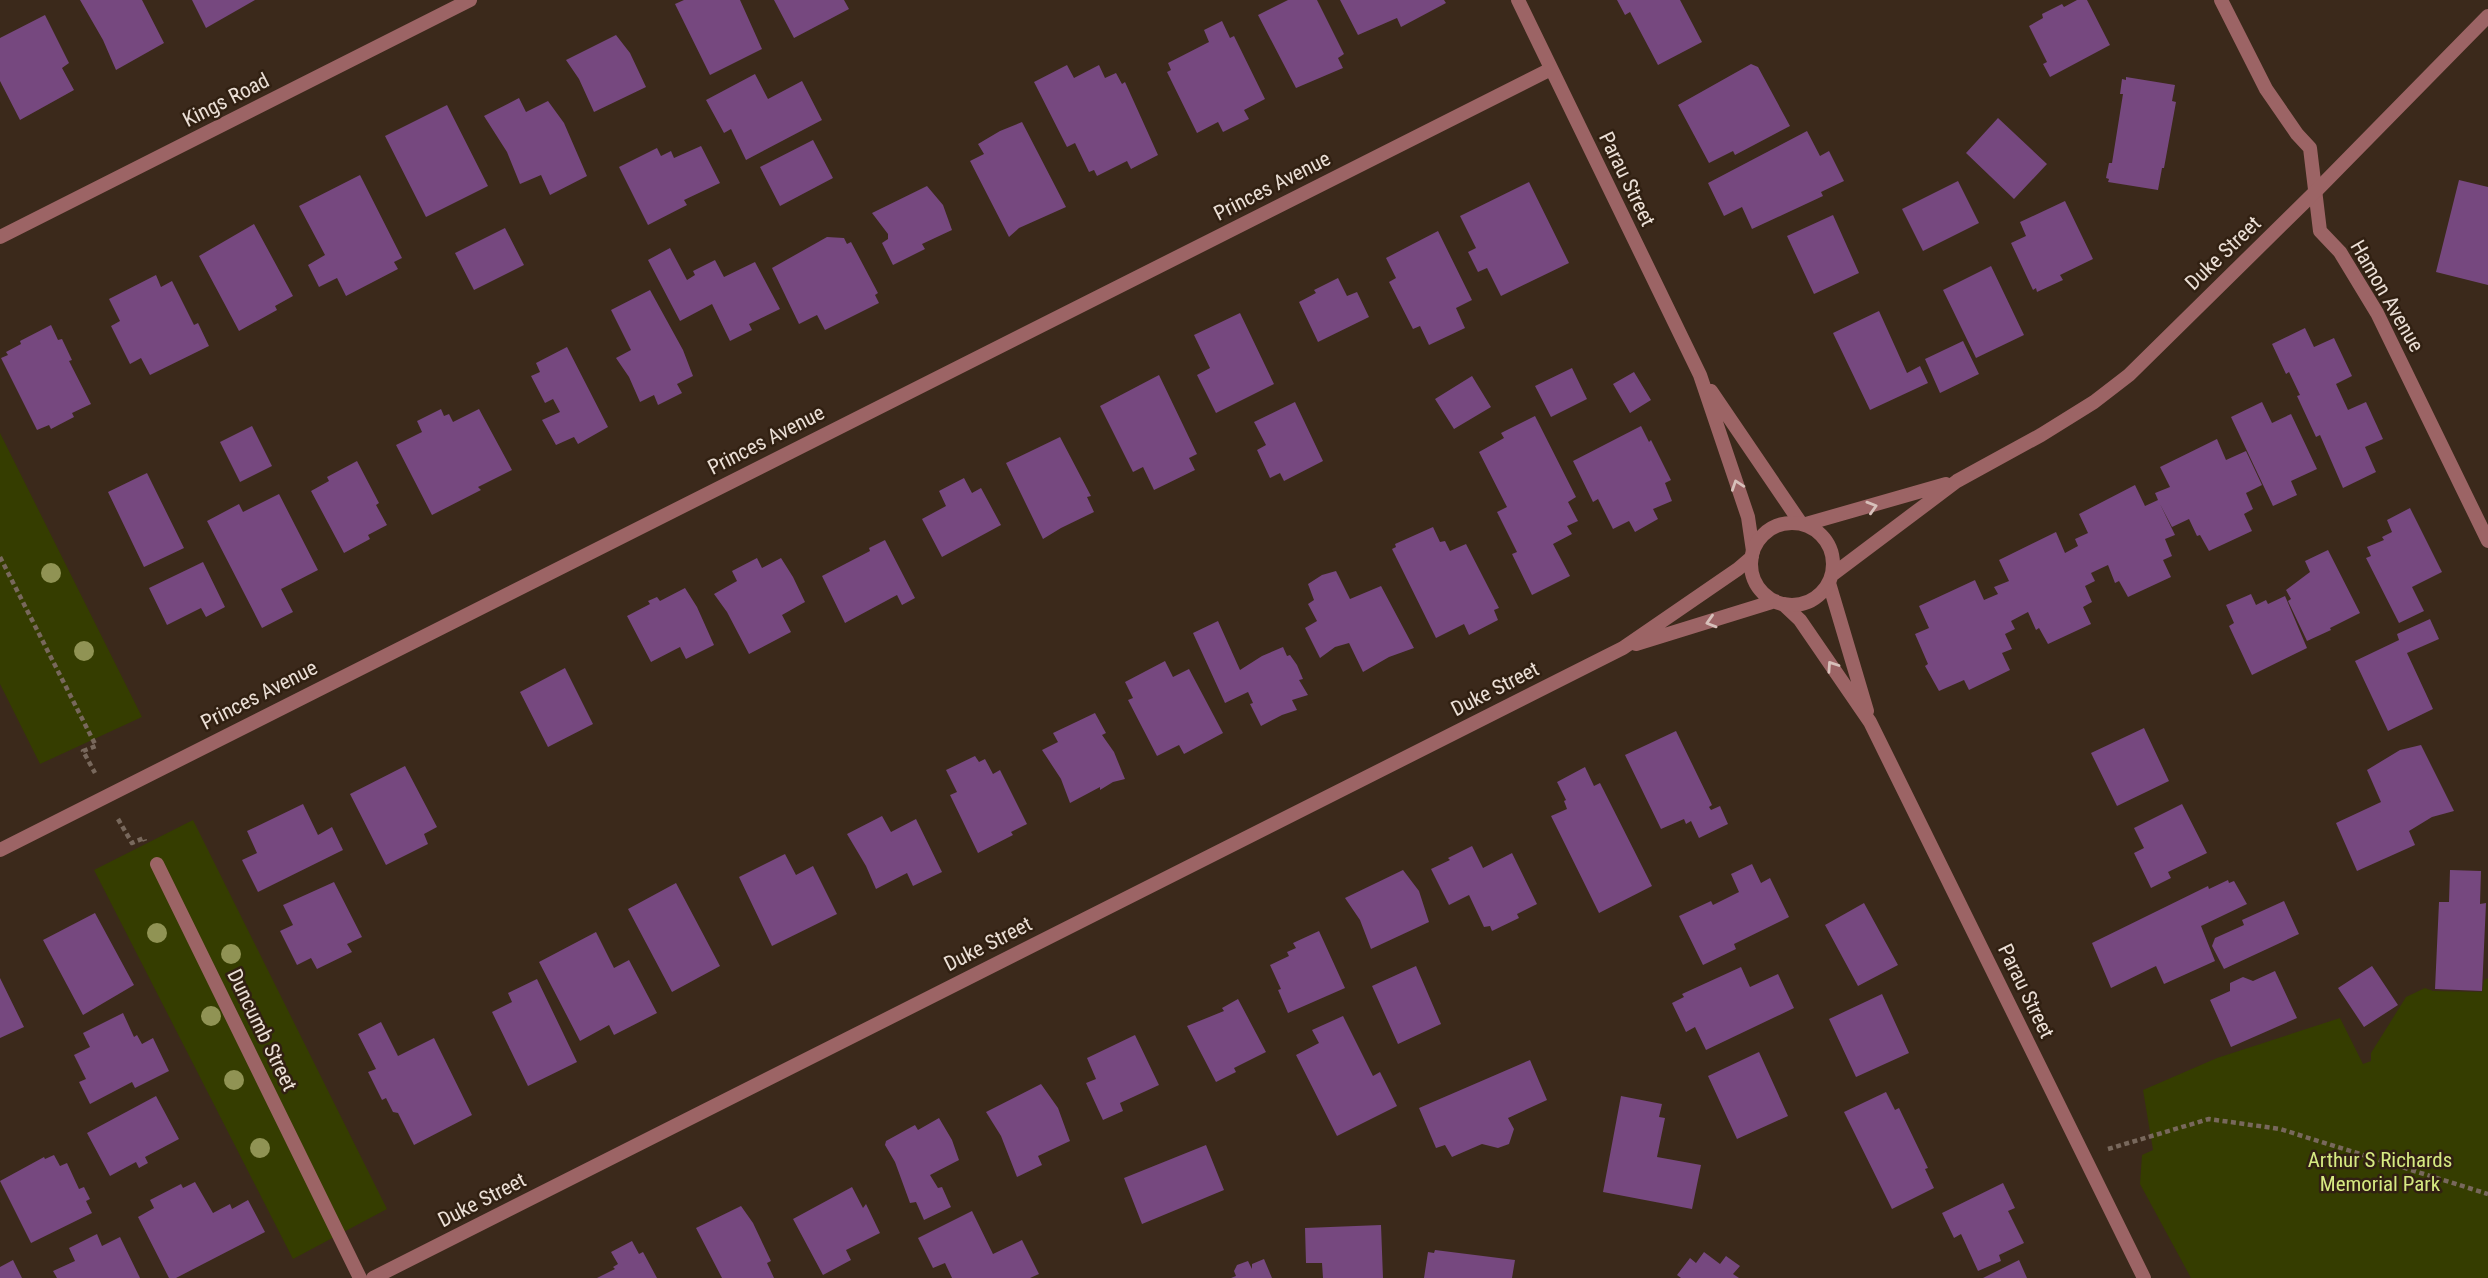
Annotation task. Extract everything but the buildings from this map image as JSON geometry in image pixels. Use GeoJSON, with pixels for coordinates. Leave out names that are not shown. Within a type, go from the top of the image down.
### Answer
{"type":"FeatureCollection","features":[{"type":"Feature","properties":{"kind":"street","name":"Kings Road"},"geometry":{"type":"LineString","coordinates":[[0,237],[470,0]]}},
{"type":"Feature","properties":{"kind":"street","name":"Parau Street"},"geometry":{"type":"LineString","coordinates":[[1518,0],[1700,375],[1748,517],[1752,554]]}},
{"type":"Feature","properties":{"kind":"street","name":"Hamon Avenue"},"geometry":{"type":"LineString","coordinates":[[2221,0],[2266,89],[2310,148],[2320,230],[2340,252],[2377,313],[2488,541]]}},
{"type":"Feature","properties":{"kind":"street","name":"Duke Street"},"geometry":{"type":"LineString","coordinates":[[1831,579],[1851,558],[1957,481],[2041,435],[2094,402],[2129,376],[2488,16]]}},
{"type":"Feature","properties":{"kind":"street","name":"Princes Avenue"},"geometry":{"type":"LineString","coordinates":[[0,850],[1551,69]]}},
{"type":"Feature","properties":{"kind":"street","name":"Parau Street"},"geometry":{"type":"LineString","coordinates":[[1700,375],[1803,523]]}},
{"type":"Feature","properties":{"kind":"street","name":"Duke Street"},"geometry":{"type":"LineString","coordinates":[[1803,523],[1957,481]]}},
{"type":"Feature","properties":{"kind":"street"},"geometry":{"type":"LineString","coordinates":[[1785,523],[1803,523],[1820,532],[1829,545],[1833,559],[1831,579],[1821,593],[1810,601],[1797,605],[1779,603],[1764,594],[1756,583],[1751,570],[1752,554],[1760,538],[1771,528],[1785,523]]}},
{"type":"Feature","properties":{"kind":"street","name":"Duke Street"},"geometry":{"type":"LineString","coordinates":[[373,1278],[1623,649],[1738,569],[1752,554]]}},
{"type":"Feature","properties":{"kind":"street","name":"Parau Street"},"geometry":{"type":"LineString","coordinates":[[1831,579],[1870,722]]}},
{"type":"Feature","properties":{"kind":"street","name":"Parau Street"},"geometry":{"type":"LineString","coordinates":[[1779,603],[1800,620],[1870,722],[2144,1278]]}},
{"type":"Feature","properties":{"kind":"street","name":"Duke Street"},"geometry":{"type":"LineString","coordinates":[[1623,649],[1779,603]]}},
{"type":"Feature","properties":{"kind":"street","name":"Duncumb Street"},"geometry":{"type":"LineString","coordinates":[[156,864],[360,1278]]}},
{"type":"Feature","properties":{"kind":"path"},"geometry":{"type":"LineString","coordinates":[[0,557],[96,746],[83,751],[99,780]]}},
{"type":"Feature","properties":{"kind":"path"},"geometry":{"type":"LineString","coordinates":[[118,818],[132,843],[144,838],[156,864]]}},
{"type":"Feature","properties":{"kind":"path"},"geometry":{"type":"LineString","coordinates":[[2083,1157],[2209,1119],[2280,1129],[2488,1194]]}},
{"type":"Feature","properties":{"kind":"green space"},"geometry":{"type":"Polygon","coordinates":[[[0,433],[142,717],[40,764],[0,684],[0,433]]]}},
{"type":"Feature","properties":{"kind":"green space"},"geometry":{"type":"Polygon","coordinates":[[[193,820],[387,1209],[293,1259],[94,870],[193,820]]]}},
{"type":"Feature","properties":{"kind":"green space","name":"Arthur S Richards Memorial Park"},"geometry":{"type":"Polygon","coordinates":[[[2488,978],[2488,1278],[2191,1278],[2140,1184],[2142,1155],[2153,1150],[2143,1090],[2217,1058],[2340,1018],[2363,1064],[2371,1061],[2371,1053],[2406,997],[2425,988],[2433,991],[2482,992],[2484,980],[2488,978]]]}}]}
